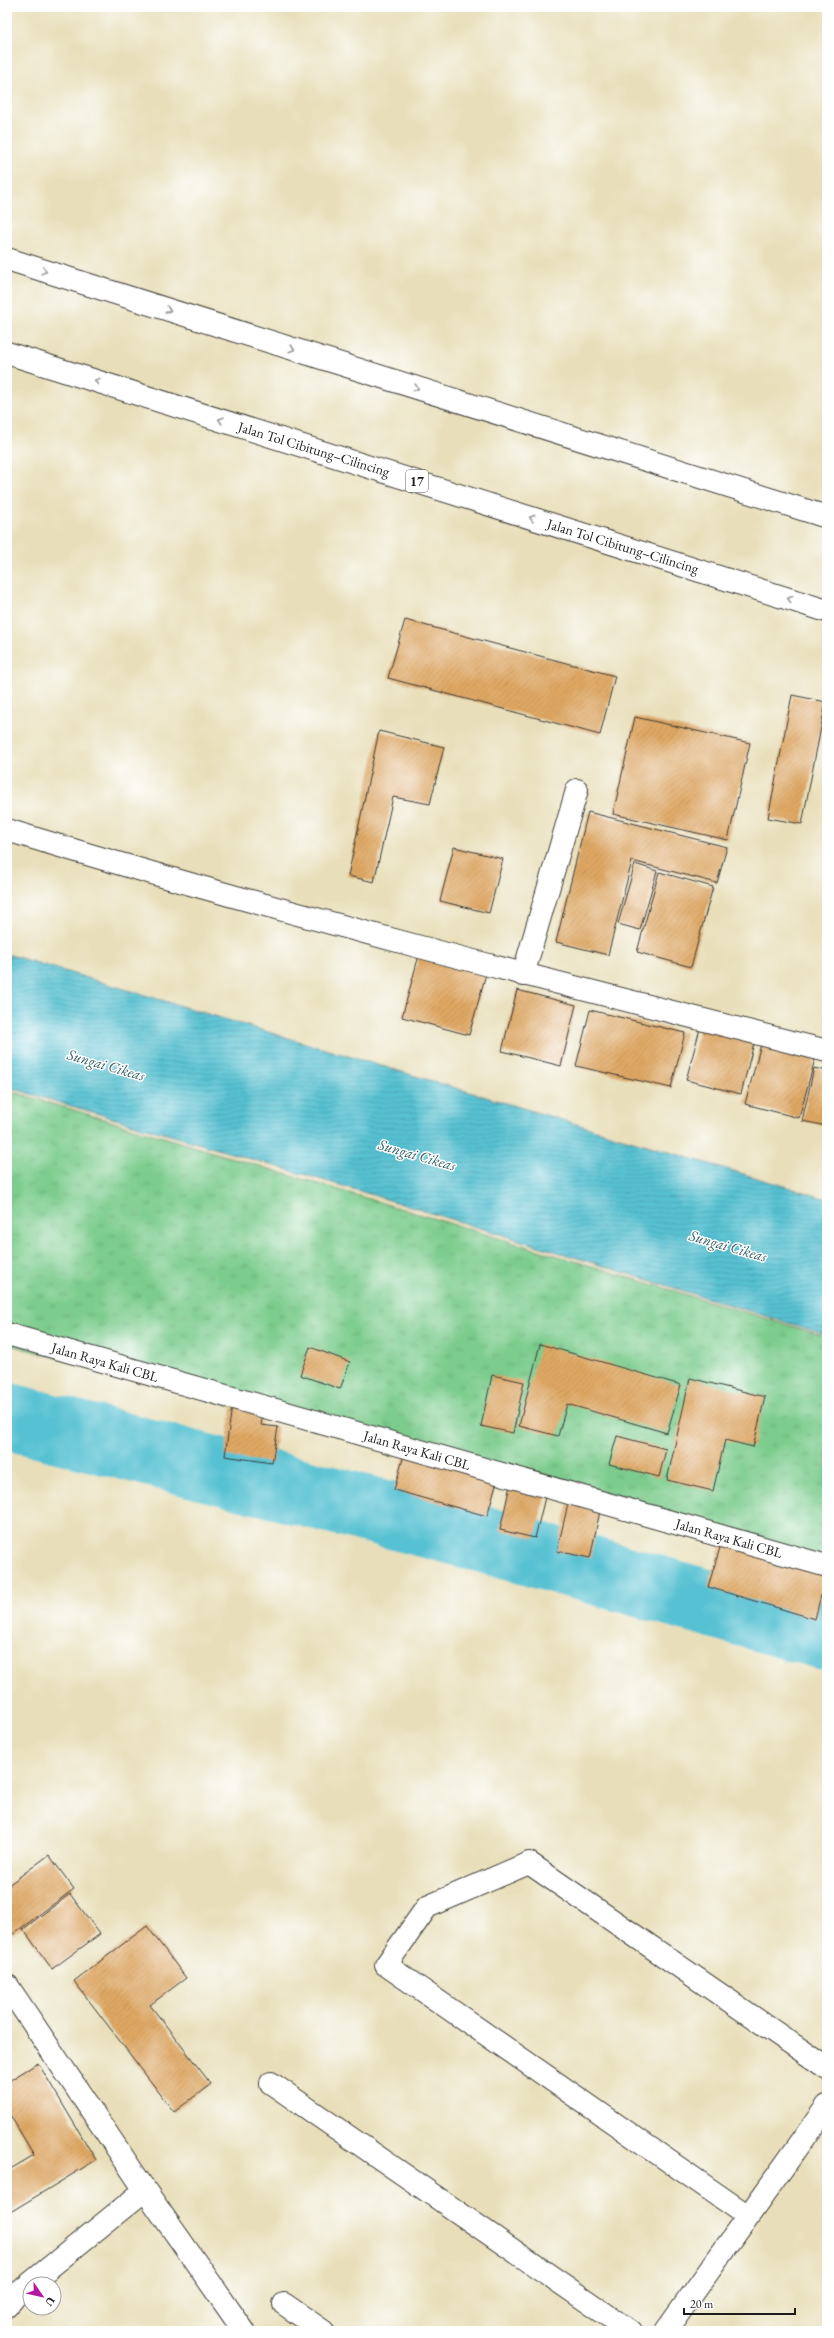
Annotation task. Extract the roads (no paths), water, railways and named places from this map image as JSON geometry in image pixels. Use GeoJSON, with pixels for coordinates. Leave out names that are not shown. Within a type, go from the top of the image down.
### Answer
{"type":"FeatureCollection","features":[{"type":"Feature","properties":{"kind":"main road"},"geometry":{"type":"LineString","coordinates":[[7,259],[827,517]]}},
{"type":"Feature","properties":{"kind":"main road","name":"Jalan Tol Cibitung–Cilincing"},"geometry":{"type":"LineString","coordinates":[[7,353],[827,611]]}},
{"type":"Feature","properties":{"kind":"main road"},"geometry":{"type":"LineString","coordinates":[[523,975],[577,790]]}},
{"type":"Feature","properties":{"kind":"main road"},"geometry":{"type":"LineString","coordinates":[[7,830],[149,874],[523,975],[827,1051]]}},
{"type":"Feature","properties":{"kind":"main road","name":"Jalan Raya Kali CBL"},"geometry":{"type":"LineString","coordinates":[[7,1334],[827,1566]]}},
{"type":"Feature","properties":{"kind":"main road"},"geometry":{"type":"LineString","coordinates":[[748,2216],[386,1964],[427,1907],[529,1863],[827,2068]]}},
{"type":"Feature","properties":{"kind":"main road"},"geometry":{"type":"LineString","coordinates":[[7,1985],[145,2190],[244,2331]]}},
{"type":"Feature","properties":{"kind":"main road"},"geometry":{"type":"LineString","coordinates":[[271,2083],[630,2331]]}},
{"type":"Feature","properties":{"kind":"main road"},"geometry":{"type":"LineString","coordinates":[[666,2331],[827,2106]]}},
{"type":"Feature","properties":{"kind":"main road"},"geometry":{"type":"LineString","coordinates":[[10,2294],[145,2190]]}},
{"type":"Feature","properties":{"kind":"main road"},"geometry":{"type":"LineString","coordinates":[[284,2304],[323,2331]]}},
{"type":"Feature","properties":{"kind":"water","name":"Sungai Cikeas"},"geometry":{"type":"Polygon","coordinates":[[[7,954],[827,1199],[827,1335],[353,1189],[7,1087],[7,954]]]}},
{"type":"Feature","properties":{"kind":"waterway"},"geometry":{"type":"LineString","coordinates":[[7,1416],[468,1535],[827,1637]]}}]}
